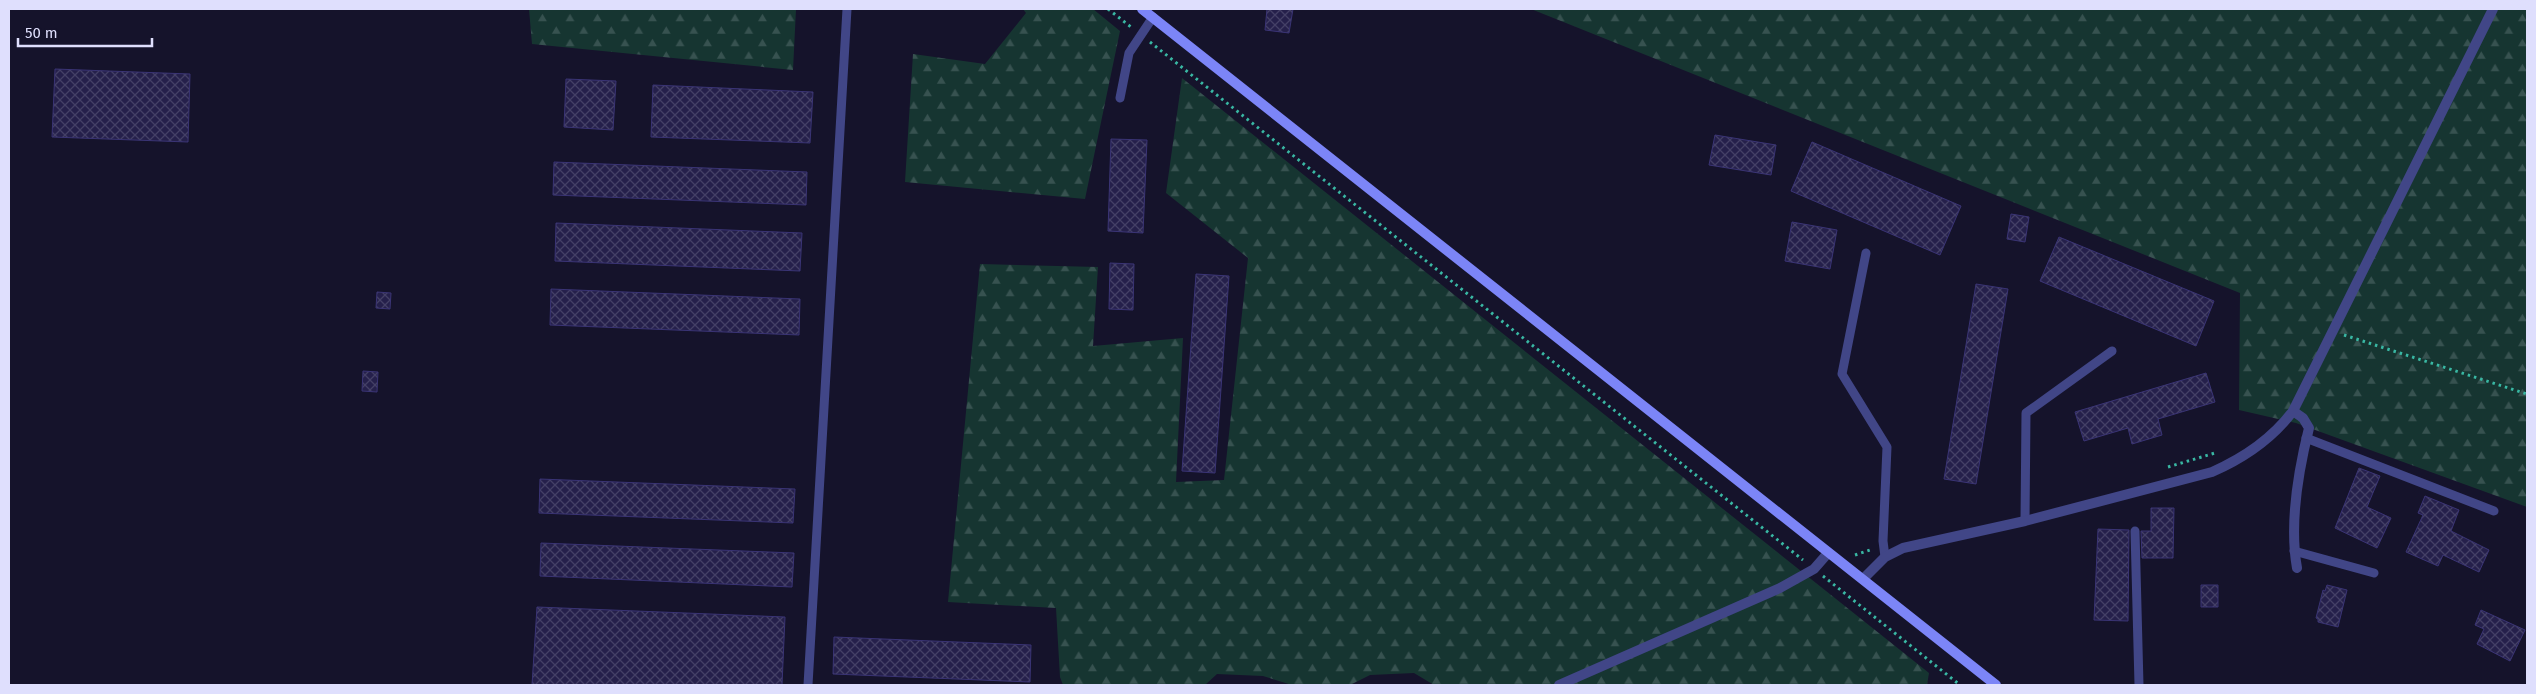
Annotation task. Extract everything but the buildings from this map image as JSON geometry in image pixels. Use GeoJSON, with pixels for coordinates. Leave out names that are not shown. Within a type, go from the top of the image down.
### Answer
{"type":"FeatureCollection","features":[{"type":"Feature","properties":{"kind":"street"},"geometry":{"type":"LineString","coordinates":[[1142,9],[1996,685]]}},
{"type":"Feature","properties":{"kind":"street"},"geometry":{"type":"LineString","coordinates":[[1863,579],[1885,557],[1903,548],[2026,521],[2212,472],[2239,460],[2284,423],[2493,9]]}},
{"type":"Feature","properties":{"kind":"street"},"geometry":{"type":"LineString","coordinates":[[2292,410],[2303,418],[2309,428],[2295,510],[2294,551],[2297,568]]}},
{"type":"Feature","properties":{"kind":"street"},"geometry":{"type":"LineString","coordinates":[[1558,685],[1780,588],[1814,569],[1828,553]]}},
{"type":"Feature","properties":{"kind":"lane"},"geometry":{"type":"LineString","coordinates":[[808,685],[847,9]]}},
{"type":"Feature","properties":{"kind":"lane"},"geometry":{"type":"LineString","coordinates":[[1120,98],[1129,53],[1140,34],[1153,18]]}},
{"type":"Feature","properties":{"kind":"lane"},"geometry":{"type":"LineString","coordinates":[[1866,253],[1842,374],[1887,447],[1883,541],[1885,557]]}},
{"type":"Feature","properties":{"kind":"lane"},"geometry":{"type":"LineString","coordinates":[[2026,521],[2026,413],[2112,351]]}},
{"type":"Feature","properties":{"kind":"lane"},"geometry":{"type":"LineString","coordinates":[[2306,438],[2494,511]]}},
{"type":"Feature","properties":{"kind":"lane"},"geometry":{"type":"LineString","coordinates":[[2135,531],[2139,685]]}},
{"type":"Feature","properties":{"kind":"lane"},"geometry":{"type":"LineString","coordinates":[[2294,551],[2374,573]]}},
{"type":"Feature","properties":{"kind":"path"},"geometry":{"type":"LineString","coordinates":[[1108,9],[1960,685]]}},
{"type":"Feature","properties":{"kind":"path"},"geometry":{"type":"LineString","coordinates":[[2332,331],[2527,394]]}},
{"type":"Feature","properties":{"kind":"path"},"geometry":{"type":"LineString","coordinates":[[2165,468],[2220,452]]}},
{"type":"Feature","properties":{"kind":"path"},"geometry":{"type":"LineString","coordinates":[[1798,556],[1812,540]]}},
{"type":"Feature","properties":{"kind":"path"},"geometry":{"type":"LineString","coordinates":[[1852,555],[1865,554],[1883,541]]}},
{"type":"Feature","properties":{"kind":"green space"},"geometry":{"type":"Polygon","coordinates":[[[529,9],[796,9],[793,70],[532,44],[529,9]]]}},
{"type":"Feature","properties":{"kind":"green space"},"geometry":{"type":"Polygon","coordinates":[[[1023,9],[1093,9],[1120,31],[1085,199],[905,182],[913,54],[985,64],[1026,13],[1023,9]]]}},
{"type":"Feature","properties":{"kind":"green space"},"geometry":{"type":"Polygon","coordinates":[[[1531,9],[2527,9],[2527,507],[2296,423],[2239,410],[2240,293],[1531,9]]]}},
{"type":"Feature","properties":{"kind":"green space"},"geometry":{"type":"Polygon","coordinates":[[[1182,78],[1929,673],[1927,685],[1434,685],[1414,673],[1370,675],[1350,685],[1292,685],[1263,676],[1217,674],[1205,685],[1063,685],[1060,677],[1056,608],[948,602],[980,264],[1098,267],[1093,346],[1183,338],[1176,482],[1224,480],[1248,258],[1166,193],[1182,78]]]}}]}
